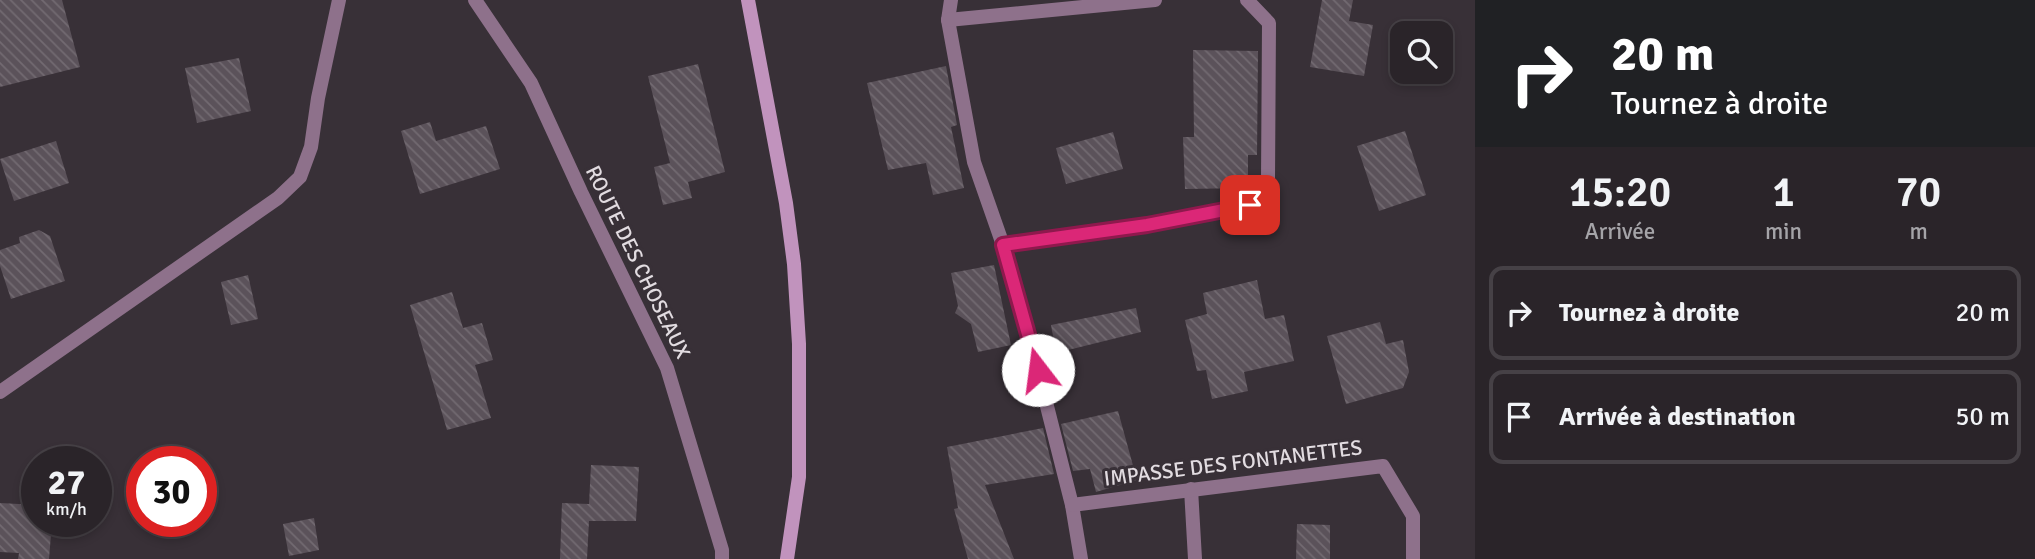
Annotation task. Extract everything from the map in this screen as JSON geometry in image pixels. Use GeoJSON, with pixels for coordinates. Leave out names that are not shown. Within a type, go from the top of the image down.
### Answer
{"type":"FeatureCollection","features":[{"type":"Feature","properties":{"kind":"main road"},"geometry":{"type":"LineString","coordinates":[[748,0],[786,203],[794,264],[799,344],[799,477],[787,559]]}},
{"type":"Feature","properties":{"kind":"street"},"geometry":{"type":"LineString","coordinates":[[0,392],[278,198],[300,177],[311,147],[318,98],[339,0]]}},
{"type":"Feature","properties":{"kind":"street","name":"ROUTE DES CHOSEAUX"},"geometry":{"type":"LineString","coordinates":[[475,0],[531,83],[667,369],[722,550],[722,559]]}},
{"type":"Feature","properties":{"kind":"street"},"geometry":{"type":"LineString","coordinates":[[951,0],[948,20],[974,162],[1003,245],[1031,343],[1072,505],[1080,559]]}},
{"type":"Feature","properties":{"kind":"street"},"geometry":{"type":"LineString","coordinates":[[948,20],[1155,0]]}},
{"type":"Feature","properties":{"kind":"street"},"geometry":{"type":"LineString","coordinates":[[1003,245],[1147,225],[1250,205],[1268,180],[1269,23],[1247,0]]}},
{"type":"Feature","properties":{"kind":"street","name":"IMPASSE DES FONTANETTES"},"geometry":{"type":"LineString","coordinates":[[1072,505],[1383,466],[1413,516],[1413,559]]}},
{"type":"Feature","properties":{"kind":"street"},"geometry":{"type":"LineString","coordinates":[[1191,489],[1195,559]]}},
{"type":"Feature","properties":{"kind":"building"},"geometry":{"type":"Polygon","coordinates":[[[0,0],[62,0],[80,67],[0,87],[0,0]]]}},
{"type":"Feature","properties":{"kind":"building"},"geometry":{"type":"Polygon","coordinates":[[[1322,0],[1353,0],[1349,21],[1373,25],[1364,76],[1310,67],[1322,0]]]}},
{"type":"Feature","properties":{"kind":"building"},"geometry":{"type":"Polygon","coordinates":[[[1193,50],[1258,51],[1257,155],[1248,155],[1248,188],[1185,189],[1183,137],[1194,137],[1193,50]]]}},
{"type":"Feature","properties":{"kind":"building"},"geometry":{"type":"Polygon","coordinates":[[[239,58],[251,111],[197,123],[185,68],[239,58]]]}},
{"type":"Feature","properties":{"kind":"building"},"geometry":{"type":"Polygon","coordinates":[[[698,64],[725,172],[688,182],[692,198],[663,205],[654,167],[670,163],[648,76],[698,64]]]}},
{"type":"Feature","properties":{"kind":"building"},"geometry":{"type":"Polygon","coordinates":[[[946,66],[957,125],[951,127],[964,188],[933,195],[926,163],[888,170],[867,83],[946,66]]]}},
{"type":"Feature","properties":{"kind":"building"},"geometry":{"type":"Polygon","coordinates":[[[430,122],[436,141],[486,126],[500,169],[420,194],[401,131],[430,122]]]}},
{"type":"Feature","properties":{"kind":"building"},"geometry":{"type":"Polygon","coordinates":[[[1405,131],[1426,195],[1379,211],[1357,146],[1405,131]]]}},
{"type":"Feature","properties":{"kind":"building"},"geometry":{"type":"Polygon","coordinates":[[[1113,132],[1123,169],[1066,184],[1056,148],[1113,132]]]}},
{"type":"Feature","properties":{"kind":"building"},"geometry":{"type":"Polygon","coordinates":[[[56,141],[69,183],[14,201],[0,159],[56,141]]]}},
{"type":"Feature","properties":{"kind":"building"},"geometry":{"type":"Polygon","coordinates":[[[39,230],[50,236],[65,281],[11,299],[0,266],[0,250],[20,243],[19,237],[39,230]]]}},
{"type":"Feature","properties":{"kind":"building"},"geometry":{"type":"Polygon","coordinates":[[[994,265],[1011,345],[978,352],[971,324],[955,313],[958,306],[951,273],[994,265]]]}},
{"type":"Feature","properties":{"kind":"building"},"geometry":{"type":"Polygon","coordinates":[[[248,275],[258,319],[231,325],[221,282],[248,275]]]}},
{"type":"Feature","properties":{"kind":"building"},"geometry":{"type":"Polygon","coordinates":[[[1257,280],[1265,319],[1284,315],[1294,361],[1244,372],[1248,391],[1212,399],[1206,370],[1197,371],[1185,320],[1207,314],[1203,293],[1257,280]]]}},
{"type":"Feature","properties":{"kind":"building"},"geometry":{"type":"Polygon","coordinates":[[[452,292],[463,328],[482,323],[493,360],[475,365],[491,418],[447,430],[410,305],[452,292]]]}},
{"type":"Feature","properties":{"kind":"building"},"geometry":{"type":"Polygon","coordinates":[[[1136,308],[1141,332],[1056,353],[1051,325],[1136,308]]]}},
{"type":"Feature","properties":{"kind":"building"},"geometry":{"type":"Polygon","coordinates":[[[1380,322],[1386,344],[1403,340],[1409,372],[1403,388],[1346,404],[1327,336],[1380,322]]]}},
{"type":"Feature","properties":{"kind":"building"},"geometry":{"type":"Polygon","coordinates":[[[1118,411],[1137,480],[1096,492],[1090,469],[1073,471],[1061,424],[1118,411]]]}},
{"type":"Feature","properties":{"kind":"building"},"geometry":{"type":"Polygon","coordinates":[[[1043,428],[1054,474],[985,485],[1014,559],[968,559],[954,509],[958,508],[947,447],[1043,428]]]}},
{"type":"Feature","properties":{"kind":"building"},"geometry":{"type":"Polygon","coordinates":[[[591,465],[639,467],[636,521],[589,521],[587,559],[560,559],[562,503],[589,504],[591,465]]]}},
{"type":"Feature","properties":{"kind":"building"},"geometry":{"type":"Polygon","coordinates":[[[0,503],[21,504],[21,537],[51,537],[49,559],[18,559],[19,553],[0,552],[0,503]]]}},
{"type":"Feature","properties":{"kind":"building"},"geometry":{"type":"Polygon","coordinates":[[[314,518],[319,550],[289,556],[283,524],[314,518]]]}},
{"type":"Feature","properties":{"kind":"building"},"geometry":{"type":"Polygon","coordinates":[[[1297,524],[1330,525],[1330,559],[1296,559],[1297,524]]]}},
{"type":"Feature","properties":{"kind":"route"},"geometry":{"type":"LineString","coordinates":[[1038,370],[1003,245],[1147,225],[1250,205]]}}]}
